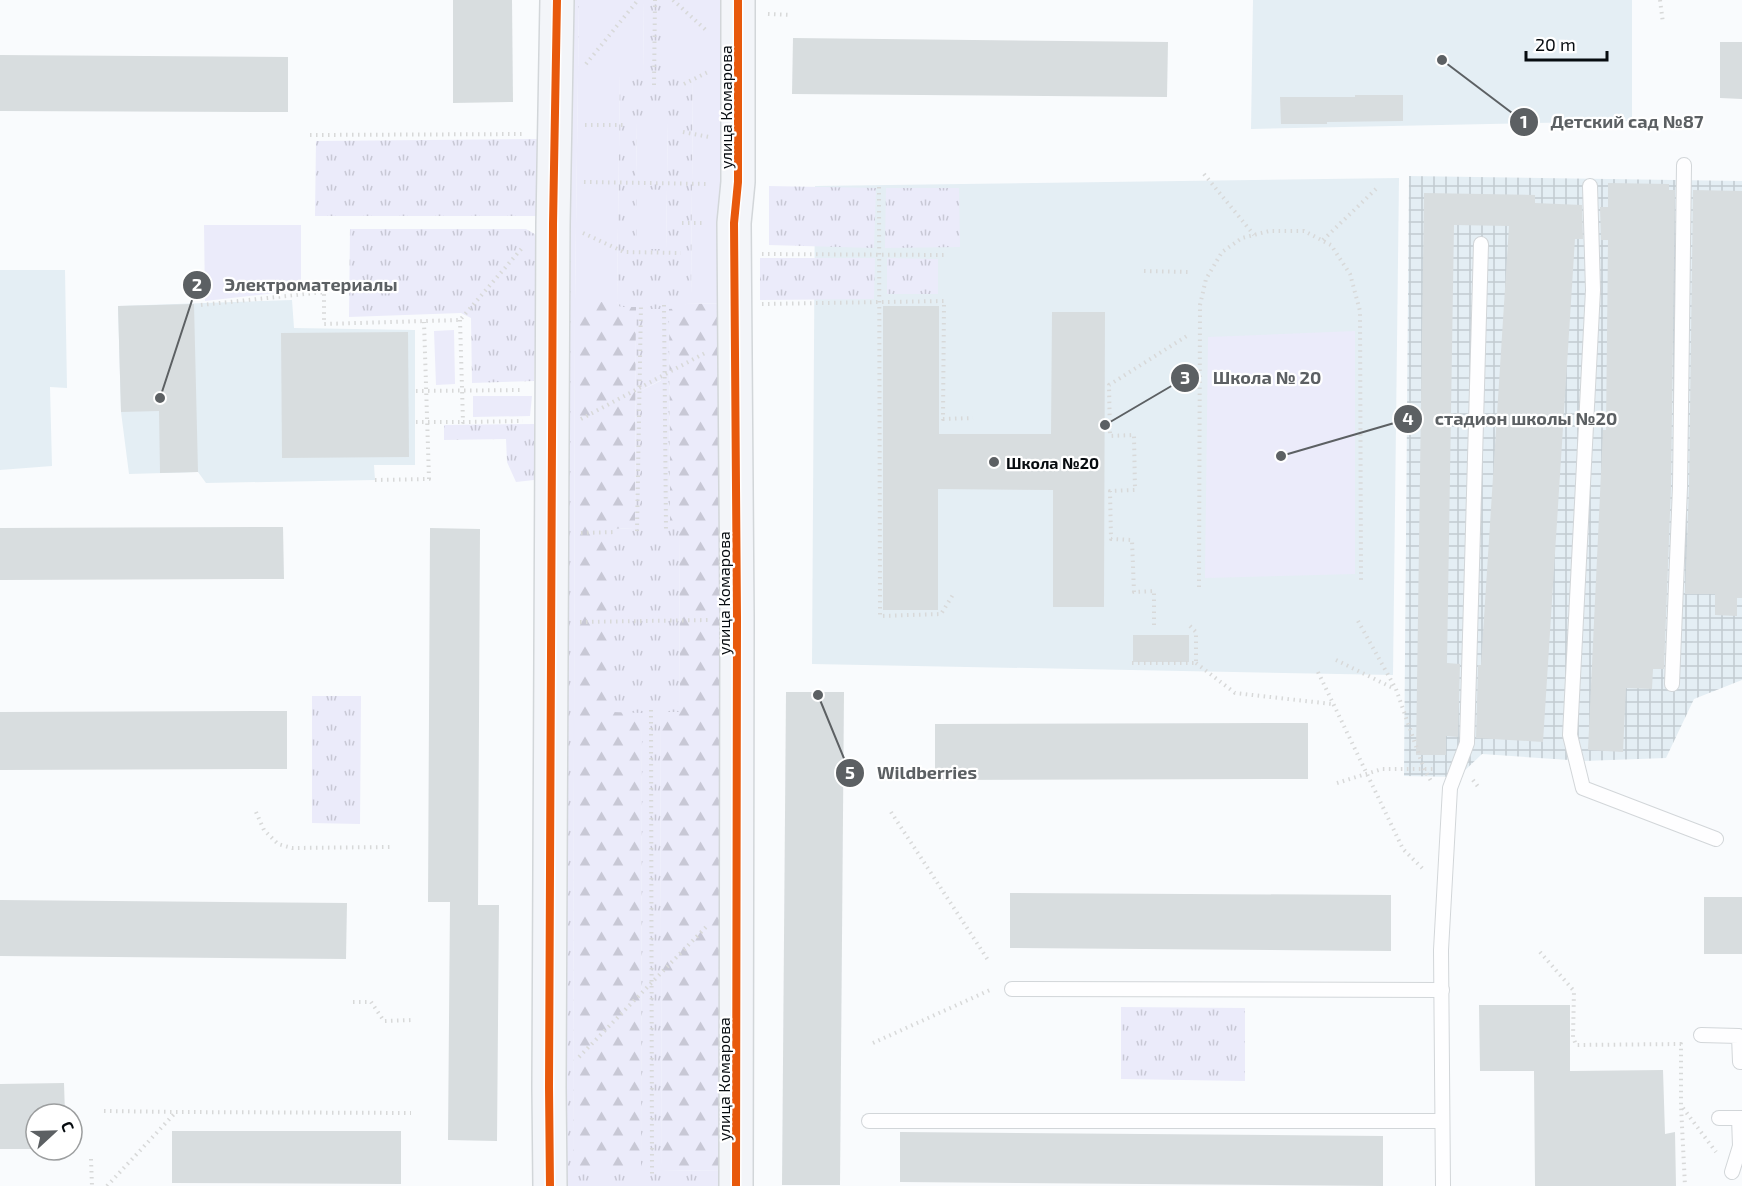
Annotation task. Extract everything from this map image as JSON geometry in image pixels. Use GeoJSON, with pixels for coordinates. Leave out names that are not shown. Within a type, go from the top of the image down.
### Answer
{"type":"FeatureCollection","features":[{"type":"Feature","properties":{"kind":"street"},"geometry":{"type":"LineString","coordinates":[[550,1186],[553,224],[557,0]]}},
{"type":"Feature","properties":{"kind":"street","name":"улица Комарова"},"geometry":{"type":"LineString","coordinates":[[736,1186],[737,620],[734,223],[750,7]]}},
{"type":"Feature","properties":{"kind":"lane"},"geometry":{"type":"LineString","coordinates":[[1672,684],[1680,487],[1684,165]]}},
{"type":"Feature","properties":{"kind":"lane"},"geometry":{"type":"LineString","coordinates":[[1590,186],[1593,290],[1570,735],[1583,788],[1716,839]]}},
{"type":"Feature","properties":{"kind":"lane"},"geometry":{"type":"LineString","coordinates":[[1443,1186],[1441,950],[1449,788],[1467,743],[1481,244]]}},
{"type":"Feature","properties":{"kind":"lane"},"geometry":{"type":"LineString","coordinates":[[1012,989],[1442,990]]}},
{"type":"Feature","properties":{"kind":"lane"},"geometry":{"type":"LineString","coordinates":[[1701,1035],[1739,1036],[1740,1062],[1742,1062]]}},
{"type":"Feature","properties":{"kind":"lane"},"geometry":{"type":"LineString","coordinates":[[1719,1118],[1741,1118],[1740,1146],[1732,1172]]}},
{"type":"Feature","properties":{"kind":"lane"},"geometry":{"type":"LineString","coordinates":[[869,1121],[1442,1121]]}},
{"type":"Feature","properties":{"kind":"path"},"geometry":{"type":"LineString","coordinates":[[580,72],[638,0]]}},
{"type":"Feature","properties":{"kind":"path"},"geometry":{"type":"LineString","coordinates":[[654,85],[655,0]]}},
{"type":"Feature","properties":{"kind":"path"},"geometry":{"type":"LineString","coordinates":[[673,0],[716,39]]}},
{"type":"Feature","properties":{"kind":"path"},"geometry":{"type":"LineString","coordinates":[[1660,0],[1664,23]]}},
{"type":"Feature","properties":{"kind":"path"},"geometry":{"type":"LineString","coordinates":[[750,7],[791,15]]}},
{"type":"Feature","properties":{"kind":"path"},"geometry":{"type":"LineString","coordinates":[[583,125],[626,125]]}},
{"type":"Feature","properties":{"kind":"path"},"geometry":{"type":"LineString","coordinates":[[310,135],[532,134]]}},
{"type":"Feature","properties":{"kind":"path"},"geometry":{"type":"LineString","coordinates":[[1204,174],[1254,235]]}},
{"type":"Feature","properties":{"kind":"path"},"geometry":{"type":"LineString","coordinates":[[583,182],[711,184]]}},
{"type":"Feature","properties":{"kind":"path"},"geometry":{"type":"LineString","coordinates":[[879,187],[880,616],[941,614],[954,593]]}},
{"type":"Feature","properties":{"kind":"path"},"geometry":{"type":"LineString","coordinates":[[1323,240],[1377,188]]}},
{"type":"Feature","properties":{"kind":"path"},"geometry":{"type":"LineString","coordinates":[[1199,587],[1200,305],[1206,279],[1222,252],[1242,238],[1269,231],[1304,231],[1331,244],[1350,274],[1360,311],[1361,580]]}},
{"type":"Feature","properties":{"kind":"path"},"geometry":{"type":"LineString","coordinates":[[582,232],[624,252],[681,253]]}},
{"type":"Feature","properties":{"kind":"path"},"geometry":{"type":"LineString","coordinates":[[463,422],[460,321],[527,242]]}},
{"type":"Feature","properties":{"kind":"path"},"geometry":{"type":"LineString","coordinates":[[758,254],[944,255]]}},
{"type":"Feature","properties":{"kind":"path"},"geometry":{"type":"LineString","coordinates":[[1144,271],[1190,272]]}},
{"type":"Feature","properties":{"kind":"path"},"geometry":{"type":"LineString","coordinates":[[201,305],[324,292],[324,324],[460,321]]}},
{"type":"Feature","properties":{"kind":"path"},"geometry":{"type":"LineString","coordinates":[[758,304],[944,301],[944,419],[973,418]]}},
{"type":"Feature","properties":{"kind":"path"},"geometry":{"type":"LineString","coordinates":[[637,531],[641,304]]}},
{"type":"Feature","properties":{"kind":"path"},"geometry":{"type":"LineString","coordinates":[[664,305],[666,531]]}},
{"type":"Feature","properties":{"kind":"path"},"geometry":{"type":"LineString","coordinates":[[375,480],[429,479],[424,322]]}},
{"type":"Feature","properties":{"kind":"path"},"geometry":{"type":"LineString","coordinates":[[1155,625],[1154,591],[1134,592],[1132,540],[1111,539],[1110,490],[1135,490],[1134,435],[1110,436],[1109,385],[1190,334]]}},
{"type":"Feature","properties":{"kind":"path"},"geometry":{"type":"LineString","coordinates":[[578,421],[734,338]]}},
{"type":"Feature","properties":{"kind":"path"},"geometry":{"type":"LineString","coordinates":[[416,391],[529,390]]}},
{"type":"Feature","properties":{"kind":"path"},"geometry":{"type":"LineString","coordinates":[[416,422],[528,421]]}},
{"type":"Feature","properties":{"kind":"path"},"geometry":{"type":"LineString","coordinates":[[576,533],[616,532]]}},
{"type":"Feature","properties":{"kind":"path"},"geometry":{"type":"LineString","coordinates":[[579,622],[737,620]]}},
{"type":"Feature","properties":{"kind":"path"},"geometry":{"type":"LineString","coordinates":[[1358,621],[1396,689],[1424,769],[1448,815]]}},
{"type":"Feature","properties":{"kind":"path"},"geometry":{"type":"LineString","coordinates":[[1189,625],[1196,632],[1196,663]]}},
{"type":"Feature","properties":{"kind":"path"},"geometry":{"type":"LineString","coordinates":[[1336,660],[1396,689]]}},
{"type":"Feature","properties":{"kind":"path"},"geometry":{"type":"LineString","coordinates":[[1132,663],[1196,663],[1235,693],[1333,704]]}},
{"type":"Feature","properties":{"kind":"path"},"geometry":{"type":"LineString","coordinates":[[1318,672],[1403,849],[1425,872]]}},
{"type":"Feature","properties":{"kind":"path"},"geometry":{"type":"LineString","coordinates":[[651,710],[652,1175]]}},
{"type":"Feature","properties":{"kind":"path"},"geometry":{"type":"LineString","coordinates":[[1337,783],[1382,769],[1445,769]]}},
{"type":"Feature","properties":{"kind":"path"},"geometry":{"type":"LineString","coordinates":[[1472,779],[1479,788]]}},
{"type":"Feature","properties":{"kind":"path"},"geometry":{"type":"LineString","coordinates":[[256,812],[264,830],[278,844],[292,848],[390,847]]}},
{"type":"Feature","properties":{"kind":"path"},"geometry":{"type":"LineString","coordinates":[[891,812],[988,960]]}},
{"type":"Feature","properties":{"kind":"path"},"geometry":{"type":"LineString","coordinates":[[549,1087],[708,924]]}},
{"type":"Feature","properties":{"kind":"path"},"geometry":{"type":"LineString","coordinates":[[1540,952],[1574,991],[1573,1037],[1575,1045],[1681,1044],[1685,1186]]}},
{"type":"Feature","properties":{"kind":"path"},"geometry":{"type":"LineString","coordinates":[[873,1042],[990,990]]}},
{"type":"Feature","properties":{"kind":"path"},"geometry":{"type":"LineString","coordinates":[[353,1002],[371,1002],[384,1021],[413,1020]]}},
{"type":"Feature","properties":{"kind":"path"},"geometry":{"type":"LineString","coordinates":[[1681,1106],[1732,1172]]}},
{"type":"Feature","properties":{"kind":"path"},"geometry":{"type":"LineString","coordinates":[[104,1111],[411,1113]]}},
{"type":"Feature","properties":{"kind":"path"},"geometry":{"type":"LineString","coordinates":[[107,1186],[176,1112]]}},
{"type":"Feature","properties":{"kind":"path"},"geometry":{"type":"LineString","coordinates":[[91,1159],[92,1186]]}},
{"type":"Feature","properties":{"kind":"shaded area"},"geometry":{"type":"Polygon","coordinates":[[[1253,0],[1632,0],[1632,121],[1251,129],[1253,0]]]}},
{"type":"Feature","properties":{"kind":"shaded area"},"geometry":{"type":"Polygon","coordinates":[[[1409,176],[1742,181],[1742,680],[1694,699],[1666,758],[1584,761],[1482,754],[1458,777],[1404,776],[1409,176]]]}},
{"type":"Feature","properties":{"kind":"shaded area"},"geometry":{"type":"Polygon","coordinates":[[[1399,178],[1393,675],[812,664],[815,186],[1399,178]]]}},
{"type":"Feature","properties":{"kind":"shaded area"},"geometry":{"type":"Polygon","coordinates":[[[0,270],[65,270],[67,388],[50,387],[52,466],[0,470],[0,270]]]}},
{"type":"Feature","properties":{"kind":"shaded area"},"geometry":{"type":"Polygon","coordinates":[[[292,300],[294,328],[415,330],[415,465],[374,465],[375,480],[206,483],[198,472],[129,474],[121,412],[118,306],[292,300]]]}},
{"type":"Feature","properties":{"kind":"green space"},"geometry":{"type":"Polygon","coordinates":[[[572,0],[579,0],[575,302],[573,1169],[641,1170],[642,713],[612,712],[612,529],[635,528],[636,307],[620,307],[617,302],[620,72],[643,73],[644,0],[666,0],[666,72],[693,72],[691,297],[722,298],[724,0],[730,0],[732,1171],[727,1186],[564,1186],[572,0]],[[637,122],[636,179],[667,179],[668,122],[637,122]],[[637,189],[637,249],[666,249],[667,190],[637,189]],[[727,303],[686,304],[681,308],[669,309],[670,528],[679,528],[680,712],[660,712],[662,1171],[731,1170],[727,303]],[[643,309],[643,381],[661,373],[661,309],[643,309]],[[661,380],[642,390],[642,525],[662,524],[661,380]]]}},
{"type":"Feature","properties":{"kind":"green space"},"geometry":{"type":"Polygon","coordinates":[[[579,0],[644,0],[643,73],[620,73],[617,302],[575,302],[579,0]]]}},
{"type":"Feature","properties":{"kind":"green space"},"geometry":{"type":"Polygon","coordinates":[[[666,0],[724,0],[723,298],[691,298],[693,73],[666,72],[666,0]]]}},
{"type":"Feature","properties":{"kind":"green space"},"geometry":{"type":"Polygon","coordinates":[[[637,122],[668,122],[667,179],[636,179],[637,122]]]}},
{"type":"Feature","properties":{"kind":"green space"},"geometry":{"type":"Polygon","coordinates":[[[537,139],[538,216],[315,216],[316,141],[537,139]]]}},
{"type":"Feature","properties":{"kind":"green space"},"geometry":{"type":"Polygon","coordinates":[[[769,186],[876,188],[874,248],[769,245],[769,186]]]}},
{"type":"Feature","properties":{"kind":"green space"},"geometry":{"type":"Polygon","coordinates":[[[886,188],[959,188],[960,247],[885,248],[886,188]]]}},
{"type":"Feature","properties":{"kind":"green space"},"geometry":{"type":"Polygon","coordinates":[[[637,189],[667,189],[666,249],[637,249],[637,189]]]}},
{"type":"Feature","properties":{"kind":"green space"},"geometry":{"type":"Polygon","coordinates":[[[204,225],[301,225],[301,290],[205,301],[204,225]]]}},
{"type":"Feature","properties":{"kind":"green space"},"geometry":{"type":"Polygon","coordinates":[[[350,229],[526,229],[538,236],[534,381],[472,383],[471,318],[461,313],[349,317],[350,229]]]}},
{"type":"Feature","properties":{"kind":"green space"},"geometry":{"type":"Polygon","coordinates":[[[760,258],[875,258],[874,299],[760,300],[760,258]]]}},
{"type":"Feature","properties":{"kind":"green space"},"geometry":{"type":"Polygon","coordinates":[[[887,258],[938,259],[938,294],[887,294],[887,258]]]}},
{"type":"Feature","properties":{"kind":"green space"},"geometry":{"type":"Polygon","coordinates":[[[575,302],[617,302],[620,307],[636,307],[635,528],[613,529],[612,712],[642,712],[641,1170],[573,1170],[575,302]]]}},
{"type":"Feature","properties":{"kind":"green space"},"geometry":{"type":"Polygon","coordinates":[[[728,303],[731,1170],[662,1171],[660,712],[680,712],[679,528],[670,528],[669,308],[686,304],[728,303]]]}},
{"type":"Feature","properties":{"kind":"green space"},"geometry":{"type":"Polygon","coordinates":[[[643,309],[661,309],[661,373],[643,382],[643,309]]]}},
{"type":"Feature","properties":{"kind":"green space"},"geometry":{"type":"Polygon","coordinates":[[[454,330],[455,384],[436,385],[434,331],[454,330]]]}},
{"type":"Feature","properties":{"kind":"green space"},"geometry":{"type":"Polygon","coordinates":[[[1355,331],[1355,574],[1205,578],[1208,337],[1355,331]]]}},
{"type":"Feature","properties":{"kind":"green space"},"geometry":{"type":"Polygon","coordinates":[[[662,380],[662,525],[642,525],[642,390],[662,380]]]}},
{"type":"Feature","properties":{"kind":"green space"},"geometry":{"type":"Polygon","coordinates":[[[473,396],[532,396],[530,416],[473,417],[473,396]]]}},
{"type":"Feature","properties":{"kind":"green space"},"geometry":{"type":"Polygon","coordinates":[[[534,424],[534,480],[516,482],[507,462],[506,439],[444,440],[444,425],[534,424]]]}},
{"type":"Feature","properties":{"kind":"green space"},"geometry":{"type":"Polygon","coordinates":[[[312,696],[361,696],[360,824],[312,823],[312,696]]]}},
{"type":"Feature","properties":{"kind":"green space"},"geometry":{"type":"Polygon","coordinates":[[[1121,1007],[1245,1008],[1245,1081],[1121,1079],[1121,1007]]]}},
{"type":"Feature","properties":{"kind":"building"},"geometry":{"type":"Polygon","coordinates":[[[453,0],[512,0],[513,102],[453,103],[453,0]]]}},
{"type":"Feature","properties":{"kind":"building"},"geometry":{"type":"Polygon","coordinates":[[[793,38],[1168,42],[1167,97],[792,94],[793,38]]]}},
{"type":"Feature","properties":{"kind":"building"},"geometry":{"type":"Polygon","coordinates":[[[1720,42],[1742,42],[1742,99],[1720,98],[1720,42]]]}},
{"type":"Feature","properties":{"kind":"building"},"geometry":{"type":"Polygon","coordinates":[[[0,55],[288,57],[288,112],[0,111],[0,55]]]}},
{"type":"Feature","properties":{"kind":"building"},"geometry":{"type":"Polygon","coordinates":[[[1355,95],[1403,95],[1403,121],[1281,124],[1280,97],[1355,97],[1355,95]]]}},
{"type":"Feature","properties":{"kind":"building"},"geometry":{"type":"Polygon","coordinates":[[[1608,183],[1669,184],[1669,190],[1675,190],[1671,487],[1664,669],[1653,669],[1652,689],[1626,688],[1623,752],[1588,750],[1603,430],[1606,430],[1608,240],[1601,240],[1600,207],[1608,207],[1608,183]]]}},
{"type":"Feature","properties":{"kind":"building"},"geometry":{"type":"Polygon","coordinates":[[[1693,190],[1742,191],[1742,598],[1737,598],[1737,616],[1715,615],[1715,594],[1685,594],[1689,487],[1693,190]]]}},
{"type":"Feature","properties":{"kind":"building"},"geometry":{"type":"Polygon","coordinates":[[[1424,193],[1535,195],[1535,203],[1582,205],[1583,239],[1575,239],[1543,742],[1476,738],[1478,665],[1481,665],[1509,226],[1454,225],[1447,663],[1460,664],[1458,737],[1446,736],[1446,755],[1416,755],[1424,193]]]}},
{"type":"Feature","properties":{"kind":"building"},"geometry":{"type":"Polygon","coordinates":[[[194,304],[198,472],[160,473],[159,411],[121,412],[118,306],[194,304]]]}},
{"type":"Feature","properties":{"kind":"building","name":"Школа №20"},"geometry":{"type":"Polygon","coordinates":[[[883,306],[939,306],[939,434],[1051,434],[1052,312],[1105,312],[1104,607],[1053,607],[1053,490],[938,489],[938,610],[883,610],[883,306]]]}},
{"type":"Feature","properties":{"kind":"building"},"geometry":{"type":"Polygon","coordinates":[[[408,332],[409,457],[282,458],[281,333],[408,332]]]}},
{"type":"Feature","properties":{"kind":"building"},"geometry":{"type":"Polygon","coordinates":[[[283,527],[284,579],[0,580],[0,528],[283,527]]]}},
{"type":"Feature","properties":{"kind":"building"},"geometry":{"type":"Polygon","coordinates":[[[430,528],[480,529],[478,905],[499,905],[497,1141],[448,1140],[450,902],[428,902],[430,528]]]}},
{"type":"Feature","properties":{"kind":"building"},"geometry":{"type":"Polygon","coordinates":[[[1133,635],[1189,635],[1189,662],[1133,662],[1133,635]]]}},
{"type":"Feature","properties":{"kind":"building"},"geometry":{"type":"Polygon","coordinates":[[[786,692],[844,692],[840,1185],[782,1185],[786,692]]]}},
{"type":"Feature","properties":{"kind":"building"},"geometry":{"type":"Polygon","coordinates":[[[287,711],[287,769],[0,770],[0,712],[287,711]]]}},
{"type":"Feature","properties":{"kind":"building"},"geometry":{"type":"Polygon","coordinates":[[[1308,723],[1308,779],[935,780],[935,724],[1308,723]]]}},
{"type":"Feature","properties":{"kind":"building"},"geometry":{"type":"Polygon","coordinates":[[[1010,893],[1391,895],[1391,951],[1010,948],[1010,893]]]}},
{"type":"Feature","properties":{"kind":"building"},"geometry":{"type":"Polygon","coordinates":[[[1704,897],[1742,897],[1742,954],[1704,954],[1704,897]]]}},
{"type":"Feature","properties":{"kind":"building"},"geometry":{"type":"Polygon","coordinates":[[[0,900],[347,903],[346,959],[0,956],[0,900]]]}},
{"type":"Feature","properties":{"kind":"building"},"geometry":{"type":"Polygon","coordinates":[[[1479,1005],[1570,1005],[1570,1071],[1663,1070],[1665,1134],[1675,1132],[1676,1186],[1535,1186],[1534,1071],[1480,1071],[1479,1005]]]}},
{"type":"Feature","properties":{"kind":"building"},"geometry":{"type":"Polygon","coordinates":[[[64,1083],[65,1102],[24,1102],[24,1149],[0,1149],[0,1084],[64,1083]]]}},
{"type":"Feature","properties":{"kind":"building"},"geometry":{"type":"Polygon","coordinates":[[[172,1131],[401,1131],[401,1184],[172,1183],[172,1131]]]}},
{"type":"Feature","properties":{"kind":"building"},"geometry":{"type":"Polygon","coordinates":[[[900,1132],[1383,1136],[1383,1186],[900,1182],[900,1132]]]}},
{"type":"Feature","properties":{"kind":"cycle path"},"geometry":{"type":"LineString","coordinates":[[550,1186],[553,224],[557,0]]}},
{"type":"Feature","properties":{"kind":"cycle path"},"geometry":{"type":"LineString","coordinates":[[736,1186],[737,619],[734,223],[738,182],[738,0]]}},
{"type":"Feature","properties":{"kind":"place","name":"Детский сад №87"},"geometry":{"type":"Point","coordinates":[1442,60]}},
{"type":"Feature","properties":{"kind":"place","name":"Электроматериалы"},"geometry":{"type":"Point","coordinates":[160,398]}},
{"type":"Feature","properties":{"kind":"place","name":"Школа № 20"},"geometry":{"type":"Point","coordinates":[1105,425]}},
{"type":"Feature","properties":{"kind":"place","name":"стадион школы №20"},"geometry":{"type":"Point","coordinates":[1281,456]}},
{"type":"Feature","properties":{"kind":"place","name":"Школа №20"},"geometry":{"type":"Point","coordinates":[994,462]}},
{"type":"Feature","properties":{"kind":"place","name":"Wildberries"},"geometry":{"type":"Point","coordinates":[818,695]}}]}
